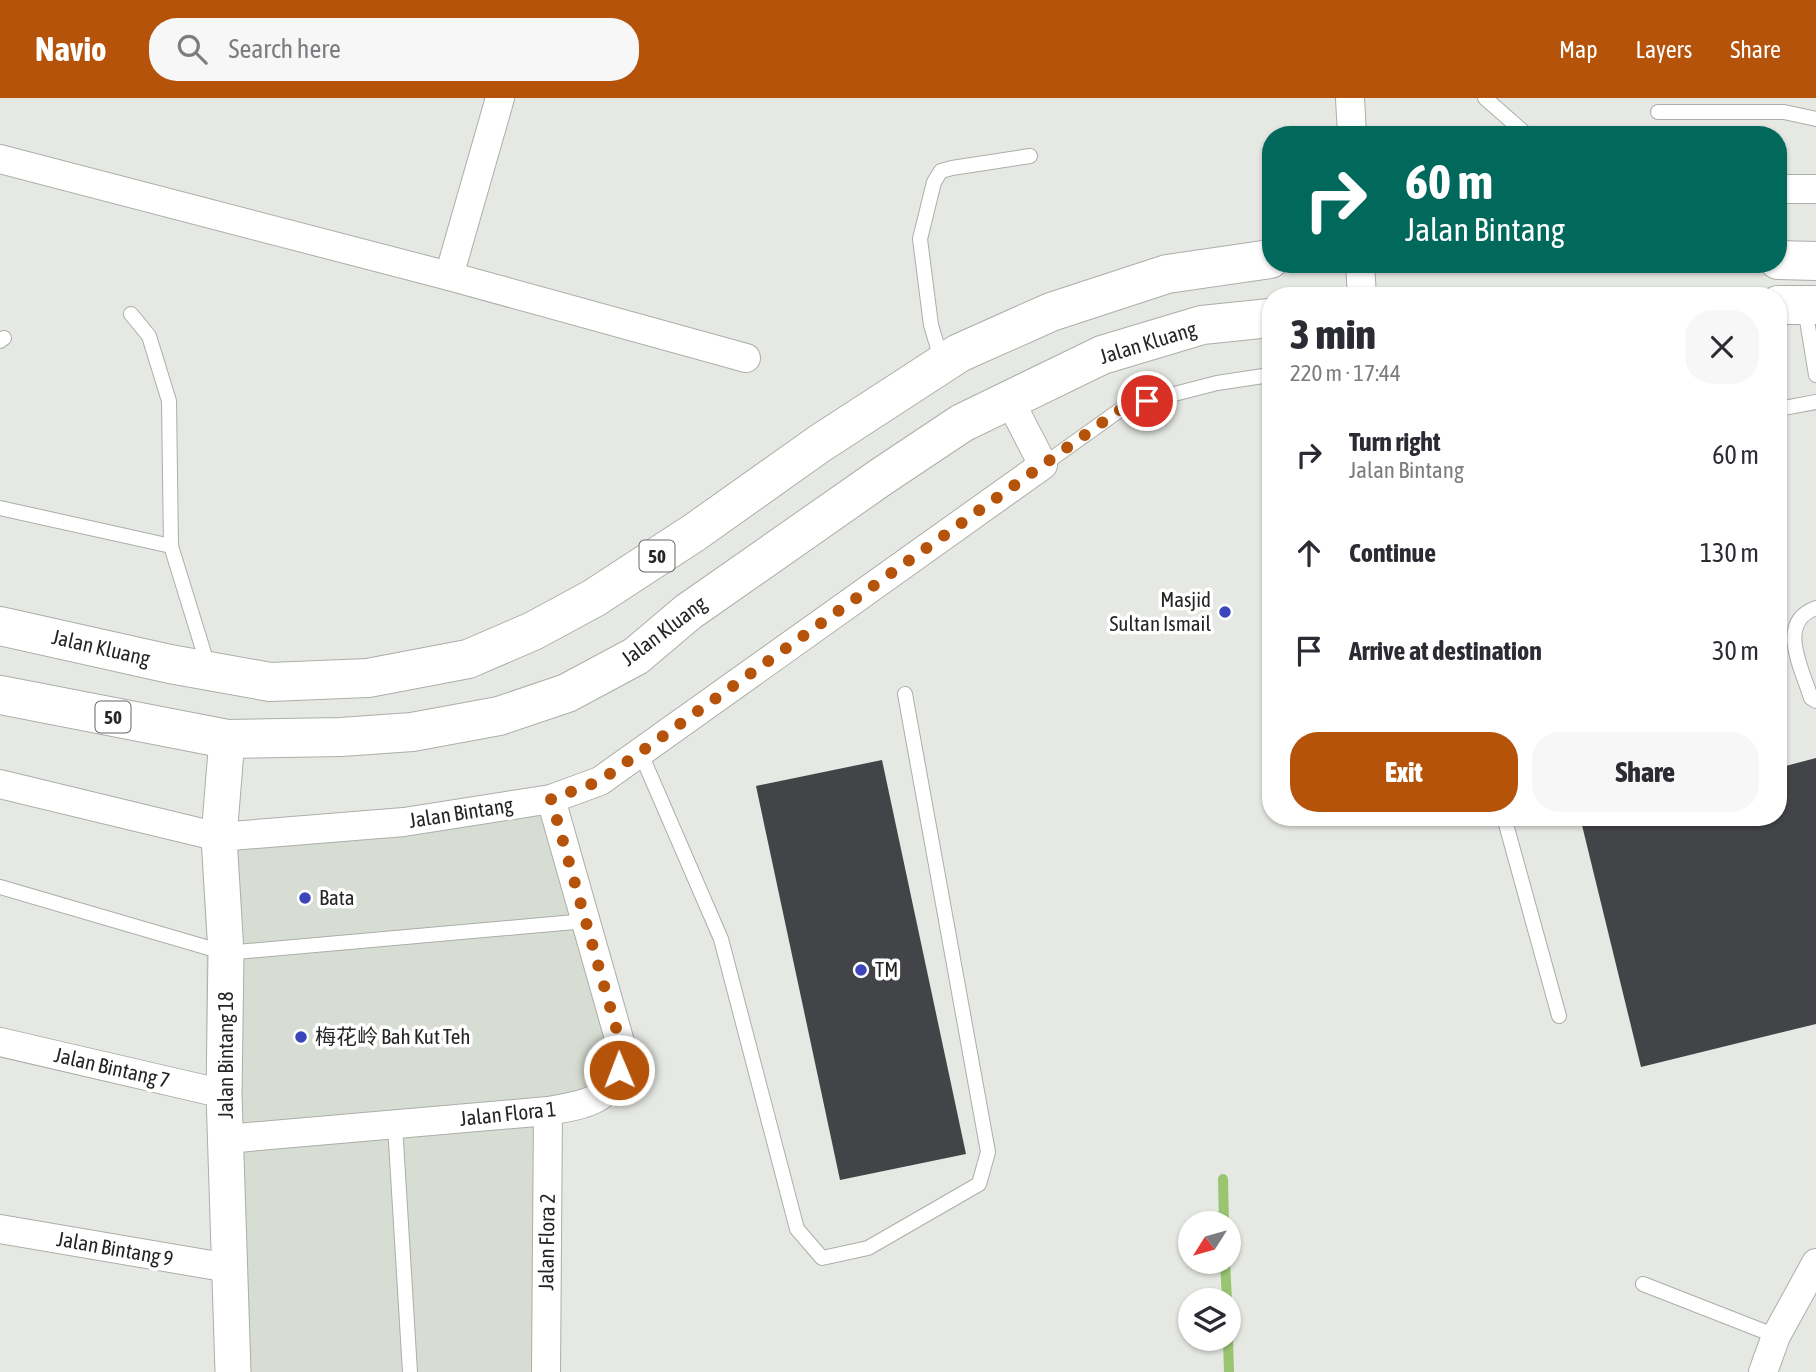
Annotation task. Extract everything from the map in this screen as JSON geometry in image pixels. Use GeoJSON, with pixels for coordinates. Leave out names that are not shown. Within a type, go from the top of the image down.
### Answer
{"type":"FeatureCollection","features":[{"type":"Feature","properties":{"kind":"highway","name":"Jalan Kluang"},"geometry":{"type":"LineString","coordinates":[[0,626],[270,682],[368,678],[468,659],[533,631],[594,598],[695,532],[819,444],[959,353],[1051,312],[1167,274],[1262,260]]}},
{"type":"Feature","properties":{"kind":"highway"},"geometry":{"type":"LineString","coordinates":[[1787,260],[1816,261]]}},
{"type":"Feature","properties":{"kind":"highway","name":"Jalan Kluang"},"geometry":{"type":"LineString","coordinates":[[0,695],[227,739],[341,737],[412,732],[499,716],[567,692],[636,656],[688,612],[961,423],[1102,355],[1202,325],[1262,319]]}},
{"type":"Feature","properties":{"kind":"street"},"geometry":{"type":"LineString","coordinates":[[449,276],[500,98]]}},
{"type":"Feature","properties":{"kind":"street"},"geometry":{"type":"LineString","coordinates":[[1350,98],[1352,126]]}},
{"type":"Feature","properties":{"kind":"street"},"geometry":{"type":"LineString","coordinates":[[0,159],[449,276],[746,358]]}},
{"type":"Feature","properties":{"kind":"street"},"geometry":{"type":"LineString","coordinates":[[1787,189],[1816,189]]}},
{"type":"Feature","properties":{"kind":"street"},"geometry":{"type":"LineString","coordinates":[[1009,399],[1043,465]]}},
{"type":"Feature","properties":{"kind":"street","name":"Jalan Bintang"},"geometry":{"type":"LineString","coordinates":[[0,784],[219,837],[404,822],[551,799],[600,781],[641,754],[1043,465]]}},
{"type":"Feature","properties":{"kind":"street","name":"Jalan Bintang 18"},"geometry":{"type":"LineString","coordinates":[[227,739],[219,837],[226,953],[224,1094],[233,1372]]}},
{"type":"Feature","properties":{"kind":"street","name":"Jalan Flora 1"},"geometry":{"type":"LineString","coordinates":[[226,1139],[548,1111],[583,1105],[605,1093],[619,1070],[622,1049],[551,799]]}},
{"type":"Feature","properties":{"kind":"street","name":"Jalan Bintang 7"},"geometry":{"type":"LineString","coordinates":[[0,1042],[224,1094]]}},
{"type":"Feature","properties":{"kind":"street","name":"Jalan Flora 2"},"geometry":{"type":"LineString","coordinates":[[545,1372],[548,1111]]}},
{"type":"Feature","properties":{"kind":"street","name":"Jalan Bintang 9"},"geometry":{"type":"LineString","coordinates":[[0,1229],[229,1268]]}},
{"type":"Feature","properties":{"kind":"street"},"geometry":{"type":"LineString","coordinates":[[1763,1372],[1776,1336],[1814,1274]]}},
{"type":"Feature","properties":{"kind":"lane"},"geometry":{"type":"LineString","coordinates":[[1485,98],[1517,126]]}},
{"type":"Feature","properties":{"kind":"lane"},"geometry":{"type":"LineString","coordinates":[[1658,112],[1784,112],[1816,119]]}},
{"type":"Feature","properties":{"kind":"lane"},"geometry":{"type":"LineString","coordinates":[[943,364],[931,325],[920,239],[934,182],[941,171],[952,168],[1030,156]]}},
{"type":"Feature","properties":{"kind":"lane"},"geometry":{"type":"LineString","coordinates":[[1800,304],[1816,375]]}},
{"type":"Feature","properties":{"kind":"lane"},"geometry":{"type":"LineString","coordinates":[[131,314],[149,336],[169,401],[171,546],[209,670]]}},
{"type":"Feature","properties":{"kind":"lane"},"geometry":{"type":"LineString","coordinates":[[1043,465],[1124,407],[1217,383],[1262,376]]}},
{"type":"Feature","properties":{"kind":"lane"},"geometry":{"type":"LineString","coordinates":[[1787,407],[1816,402]]}},
{"type":"Feature","properties":{"kind":"lane"},"geometry":{"type":"LineString","coordinates":[[0,509],[171,546]]}},
{"type":"Feature","properties":{"kind":"lane"},"geometry":{"type":"LineString","coordinates":[[1816,608],[1803,612],[1798,619],[1794,626],[1794,642],[1811,698],[1816,701]]}},
{"type":"Feature","properties":{"kind":"lane"},"geometry":{"type":"LineString","coordinates":[[641,754],[722,939],[797,1229],[822,1258],[868,1248],[979,1184],[988,1152],[905,694]]}},
{"type":"Feature","properties":{"kind":"lane"},"geometry":{"type":"LineString","coordinates":[[1506,826],[1559,1016]]}},
{"type":"Feature","properties":{"kind":"lane"},"geometry":{"type":"LineString","coordinates":[[0,887],[226,953],[586,921]]}},
{"type":"Feature","properties":{"kind":"lane"},"geometry":{"type":"LineString","coordinates":[[395,1125],[410,1372]]}},
{"type":"Feature","properties":{"kind":"lane"},"geometry":{"type":"LineString","coordinates":[[1643,1284],[1776,1336]]}},
{"type":"Feature","properties":{"kind":"shaded area"},"geometry":{"type":"Polygon","coordinates":[[[557,785],[636,1047],[630,1070],[612,1104],[562,1120],[559,1372],[215,1372],[206,1066],[206,934],[200,823],[246,823],[405,813],[557,785]]]}},
{"type":"Feature","properties":{"kind":"building"},"geometry":{"type":"Polygon","coordinates":[[[1816,758],[1816,1024],[1641,1067],[1582,826],[1787,826],[1787,766],[1816,758]]]}},
{"type":"Feature","properties":{"kind":"building","name":"TM"},"geometry":{"type":"Polygon","coordinates":[[[882,760],[966,1154],[840,1180],[756,786],[882,760]]]}},
{"type":"Feature","properties":{"kind":"waterway"},"geometry":{"type":"LineString","coordinates":[[1223,1179],[1224,1211]]}},
{"type":"Feature","properties":{"kind":"waterway"},"geometry":{"type":"LineString","coordinates":[[1226,1274],[1226,1288]]}},
{"type":"Feature","properties":{"kind":"waterway"},"geometry":{"type":"LineString","coordinates":[[1228,1351],[1229,1372]]}},
{"type":"Feature","properties":{"kind":"place","name":"Masjid Sultan Ismail"},"geometry":{"type":"Point","coordinates":[1225,612]}},
{"type":"Feature","properties":{"kind":"place","name":"Bata"},"geometry":{"type":"Point","coordinates":[305,898]}},
{"type":"Feature","properties":{"kind":"place","name":"TM"},"geometry":{"type":"Point","coordinates":[861,970]}},
{"type":"Feature","properties":{"kind":"place","name":"梅花岭 Bah Kut Teh"},"geometry":{"type":"Point","coordinates":[301,1037]}},
{"type":"Feature","properties":{"kind":"route"},"geometry":{"type":"LineString","coordinates":[[619,1070],[622,1049],[551,799],[600,781],[641,754],[1124,407],[1147,401]]}}]}
